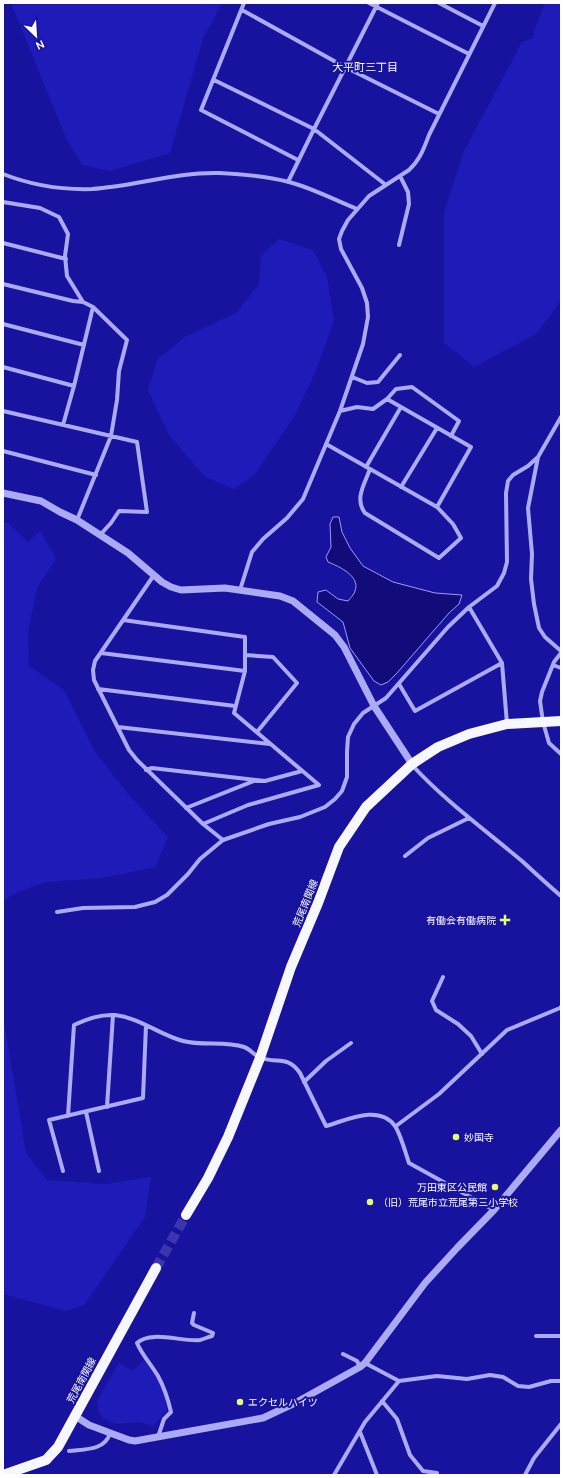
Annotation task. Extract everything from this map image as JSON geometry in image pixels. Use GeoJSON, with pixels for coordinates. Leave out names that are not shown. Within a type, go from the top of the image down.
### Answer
{"type":"FeatureCollection","features":[{"type":"Feature","properties":{"kind":"main road","name":"荒尾南関線"},"geometry":{"type":"LineString","coordinates":[[186,1215],[208,1178],[228,1137],[260,1058],[291,967],[318,903],[339,847],[366,807],[412,764],[438,747],[469,734],[507,724],[561,722]]}},
{"type":"Feature","properties":{"kind":"main road","name":"荒尾南関線"},"geometry":{"type":"LineString","coordinates":[[3,1475],[46,1460],[58,1447],[156,1268]]}},
{"type":"Feature","properties":{"kind":"street"},"geometry":{"type":"LineString","coordinates":[[244,3],[201,110],[298,160]]}},
{"type":"Feature","properties":{"kind":"street"},"geometry":{"type":"LineString","coordinates":[[369,3],[377,5],[469,54]]}},
{"type":"Feature","properties":{"kind":"street"},"geometry":{"type":"LineString","coordinates":[[439,3],[483,26]]}},
{"type":"Feature","properties":{"kind":"street"},"geometry":{"type":"LineString","coordinates":[[240,590],[252,552],[263,539],[287,518],[303,499],[340,411],[364,344],[368,317],[367,303],[362,288],[341,249],[340,239],[342,231],[357,209],[369,196],[415,165],[421,156],[494,3]]}},
{"type":"Feature","properties":{"kind":"street"},"geometry":{"type":"LineString","coordinates":[[288,182],[377,5]]}},
{"type":"Feature","properties":{"kind":"street"},"geometry":{"type":"LineString","coordinates":[[242,10],[345,66],[440,114]]}},
{"type":"Feature","properties":{"kind":"street"},"geometry":{"type":"LineString","coordinates":[[214,80],[314,129],[386,185]]}},
{"type":"Feature","properties":{"kind":"street"},"geometry":{"type":"LineString","coordinates":[[3,174],[18,180],[71,189],[93,189],[171,176],[218,173],[244,175],[288,182],[357,209]]}},
{"type":"Feature","properties":{"kind":"street"},"geometry":{"type":"LineString","coordinates":[[399,245],[409,204],[408,192],[400,176]]}},
{"type":"Feature","properties":{"kind":"street"},"geometry":{"type":"LineString","coordinates":[[3,202],[40,208],[59,218],[68,234],[65,256],[67,276],[83,302]]}},
{"type":"Feature","properties":{"kind":"street"},"geometry":{"type":"LineString","coordinates":[[3,243],[66,259]]}},
{"type":"Feature","properties":{"kind":"street"},"geometry":{"type":"LineString","coordinates":[[3,284],[73,301],[83,302],[92,307],[127,340],[119,371],[117,400],[111,436],[77,520]]}},
{"type":"Feature","properties":{"kind":"street"},"geometry":{"type":"LineString","coordinates":[[63,425],[74,386],[92,307]]}},
{"type":"Feature","properties":{"kind":"street"},"geometry":{"type":"LineString","coordinates":[[3,324],[84,345]]}},
{"type":"Feature","properties":{"kind":"street"},"geometry":{"type":"LineString","coordinates":[[352,377],[367,383],[378,382],[400,355]]}},
{"type":"Feature","properties":{"kind":"street"},"geometry":{"type":"LineString","coordinates":[[3,367],[74,386]]}},
{"type":"Feature","properties":{"kind":"street"},"geometry":{"type":"LineString","coordinates":[[340,411],[357,407],[373,409],[387,399],[396,390],[412,386],[459,421],[451,436]]}},
{"type":"Feature","properties":{"kind":"street"},"geometry":{"type":"LineString","coordinates":[[387,399],[471,447],[437,507]]}},
{"type":"Feature","properties":{"kind":"street"},"geometry":{"type":"LineString","coordinates":[[326,444],[368,468],[401,487],[437,507],[447,516],[461,538],[439,558],[365,513],[361,508],[360,503],[362,490],[368,468],[401,407]]}},
{"type":"Feature","properties":{"kind":"street"},"geometry":{"type":"LineString","coordinates":[[3,411],[137,442],[147,512],[119,511],[100,535]]}},
{"type":"Feature","properties":{"kind":"street"},"geometry":{"type":"LineString","coordinates":[[57,912],[82,908],[135,907],[155,902],[167,895],[188,874],[200,859],[223,840],[269,824],[300,817],[325,807],[335,799],[342,791],[347,777],[346,752],[348,737],[354,724],[363,713],[386,698],[448,627],[469,607],[498,586],[508,562],[506,493],[508,481],[513,475],[528,466],[538,456],[561,417]]}},
{"type":"Feature","properties":{"kind":"street"},"geometry":{"type":"LineString","coordinates":[[401,487],[437,428]]}},
{"type":"Feature","properties":{"kind":"street"},"geometry":{"type":"LineString","coordinates":[[3,452],[96,475]]}},
{"type":"Feature","properties":{"kind":"street"},"geometry":{"type":"LineString","coordinates":[[538,456],[528,508],[532,554],[531,579],[539,628],[545,637],[561,652],[553,665],[540,701],[543,722],[549,743],[561,754]]}},
{"type":"Feature","properties":{"kind":"street"},"geometry":{"type":"LineString","coordinates":[[3,493],[41,501],[77,520],[128,553],[171,587],[181,590],[225,588],[280,596],[293,601],[336,635],[344,647],[374,706],[420,774],[561,896]]}},
{"type":"Feature","properties":{"kind":"street"},"geometry":{"type":"LineString","coordinates":[[154,575],[95,661],[93,670],[94,680],[129,750],[137,760],[202,824],[223,840]]}},
{"type":"Feature","properties":{"kind":"street"},"geometry":{"type":"LineString","coordinates":[[469,607],[502,663],[507,724]]}},
{"type":"Feature","properties":{"kind":"street"},"geometry":{"type":"LineString","coordinates":[[123,620],[245,637],[245,672],[234,712],[319,785],[248,805],[202,824]]}},
{"type":"Feature","properties":{"kind":"street"},"geometry":{"type":"LineString","coordinates":[[101,653],[245,672]]}},
{"type":"Feature","properties":{"kind":"street"},"geometry":{"type":"LineString","coordinates":[[245,655],[273,657],[297,683],[257,732]]}},
{"type":"Feature","properties":{"kind":"street"},"geometry":{"type":"LineString","coordinates":[[399,684],[415,711],[502,663]]}},
{"type":"Feature","properties":{"kind":"street"},"geometry":{"type":"LineString","coordinates":[[553,665],[561,668]]}},
{"type":"Feature","properties":{"kind":"street"},"geometry":{"type":"LineString","coordinates":[[98,689],[236,706]]}},
{"type":"Feature","properties":{"kind":"street"},"geometry":{"type":"LineString","coordinates":[[118,727],[271,744]]}},
{"type":"Feature","properties":{"kind":"street"},"geometry":{"type":"LineString","coordinates":[[146,770],[152,768],[265,781],[302,771]]}},
{"type":"Feature","properties":{"kind":"street"},"geometry":{"type":"LineString","coordinates":[[186,808],[256,780]]}},
{"type":"Feature","properties":{"kind":"street"},"geometry":{"type":"LineString","coordinates":[[404,856],[428,838],[470,818]]}},
{"type":"Feature","properties":{"kind":"street"},"geometry":{"type":"LineString","coordinates":[[443,977],[432,1002],[436,1010],[458,1024],[471,1036],[482,1054]]}},
{"type":"Feature","properties":{"kind":"street"},"geometry":{"type":"LineString","coordinates":[[396,1126],[439,1094],[507,1030],[561,1007]]}},
{"type":"Feature","properties":{"kind":"street"},"geometry":{"type":"LineString","coordinates":[[107,1107],[113,1015]]}},
{"type":"Feature","properties":{"kind":"street"},"geometry":{"type":"LineString","coordinates":[[68,1116],[74,1025],[97,1016],[127,1016],[184,1041],[245,1047],[260,1058],[287,1062],[295,1066],[326,1126],[362,1115],[375,1114],[388,1119],[396,1126],[409,1163],[494,1210]]}},
{"type":"Feature","properties":{"kind":"street"},"geometry":{"type":"LineString","coordinates":[[63,1171],[49,1120],[143,1098],[146,1025]]}},
{"type":"Feature","properties":{"kind":"street"},"geometry":{"type":"LineString","coordinates":[[304,1082],[326,1061],[351,1043]]}},
{"type":"Feature","properties":{"kind":"street"},"geometry":{"type":"LineString","coordinates":[[86,1112],[100,1171]]}},
{"type":"Feature","properties":{"kind":"street"},"geometry":{"type":"LineString","coordinates":[[75,1416],[89,1426],[135,1441],[158,1437],[250,1420],[272,1414],[363,1365],[425,1283],[494,1210],[561,1130]]}},
{"type":"Feature","properties":{"kind":"street"},"geometry":{"type":"LineString","coordinates":[[158,1437],[164,1419],[171,1412],[166,1394],[158,1377],[142,1355],[137,1343],[140,1340],[150,1337],[199,1340],[212,1336],[213,1333],[192,1323],[194,1313]]}},
{"type":"Feature","properties":{"kind":"street"},"geometry":{"type":"LineString","coordinates":[[536,1336],[561,1336]]}},
{"type":"Feature","properties":{"kind":"street"},"geometry":{"type":"LineString","coordinates":[[343,1354],[363,1365],[376,1369],[399,1380],[437,1376],[467,1379],[490,1375],[503,1377],[518,1386],[529,1387],[550,1381],[561,1381]]}},
{"type":"Feature","properties":{"kind":"street"},"geometry":{"type":"LineString","coordinates":[[334,1475],[365,1422],[399,1380]]}},
{"type":"Feature","properties":{"kind":"street"},"geometry":{"type":"LineString","coordinates":[[382,1401],[397,1419],[410,1456],[423,1471],[437,1473],[437,1475]]}},
{"type":"Feature","properties":{"kind":"street"},"geometry":{"type":"LineString","coordinates":[[526,1475],[534,1458],[561,1424]]}},
{"type":"Feature","properties":{"kind":"street"},"geometry":{"type":"LineString","coordinates":[[360,1432],[377,1475]]}},
{"type":"Feature","properties":{"kind":"street"},"geometry":{"type":"LineString","coordinates":[[69,1451],[100,1447],[105,1444],[110,1433]]}},
{"type":"Feature","properties":{"kind":"shaded area"},"geometry":{"type":"Polygon","coordinates":[[[11,3],[222,3],[203,39],[170,153],[110,171],[82,165],[66,138],[11,3]]]}},
{"type":"Feature","properties":{"kind":"shaded area"},"geometry":{"type":"Polygon","coordinates":[[[545,3],[561,3],[561,301],[536,334],[474,367],[444,343],[444,212],[464,151],[522,42],[533,38],[535,28],[545,3]]]}},
{"type":"Feature","properties":{"kind":"shaded area"},"geometry":{"type":"Polygon","coordinates":[[[279,239],[313,250],[327,277],[334,321],[315,373],[295,415],[255,474],[234,489],[205,477],[169,435],[148,390],[157,360],[185,337],[236,313],[259,284],[261,256],[279,239]]]}},
{"type":"Feature","properties":{"kind":"shaded area"},"geometry":{"type":"Polygon","coordinates":[[[333,517],[339,517],[342,532],[350,548],[363,566],[393,582],[435,593],[462,595],[459,604],[449,613],[397,673],[388,682],[381,685],[374,681],[350,648],[343,622],[317,602],[318,592],[326,590],[338,599],[348,601],[353,595],[356,586],[355,581],[348,572],[328,562],[326,557],[331,547],[330,524],[333,517]]]}},
{"type":"Feature","properties":{"kind":"shaded area"},"geometry":{"type":"Polygon","coordinates":[[[3,523],[8,523],[28,542],[40,531],[56,559],[37,588],[28,632],[29,666],[64,690],[95,752],[129,795],[168,837],[155,867],[102,878],[45,882],[12,895],[3,902],[3,523]]]}},
{"type":"Feature","properties":{"kind":"shaded area"},"geometry":{"type":"Polygon","coordinates":[[[3,1016],[26,1153],[47,1180],[105,1184],[151,1177],[145,1217],[84,1305],[66,1311],[3,1294],[3,1016]]]}},
{"type":"Feature","properties":{"kind":"shaded area"},"geometry":{"type":"Polygon","coordinates":[[[144,1360],[153,1371],[163,1390],[167,1404],[167,1411],[153,1426],[139,1422],[116,1424],[108,1421],[101,1416],[98,1410],[97,1401],[119,1363],[133,1371],[144,1360]]]}},
{"type":"Feature","properties":{"kind":"tunnel"},"geometry":{"type":"LineString","coordinates":[[156,1268],[186,1215]]}},
{"type":"Feature","properties":{"kind":"place","name":"有働会有働病院"},"geometry":{"type":"Point","coordinates":[505,920]}},
{"type":"Feature","properties":{"kind":"place","name":"妙国寺"},"geometry":{"type":"Point","coordinates":[456,1137]}},
{"type":"Feature","properties":{"kind":"place","name":"万田東区公民館"},"geometry":{"type":"Point","coordinates":[495,1187]}},
{"type":"Feature","properties":{"kind":"place","name":"（旧）荒尾市立荒尾第三小学校"},"geometry":{"type":"Point","coordinates":[370,1202]}},
{"type":"Feature","properties":{"kind":"place","name":"エクセルハイツ"},"geometry":{"type":"Point","coordinates":[240,1402]}},
{"type":"Feature","properties":{"kind":"district","name":"大平町三丁目"},"geometry":{"type":"Point","coordinates":[365,67]}}]}
